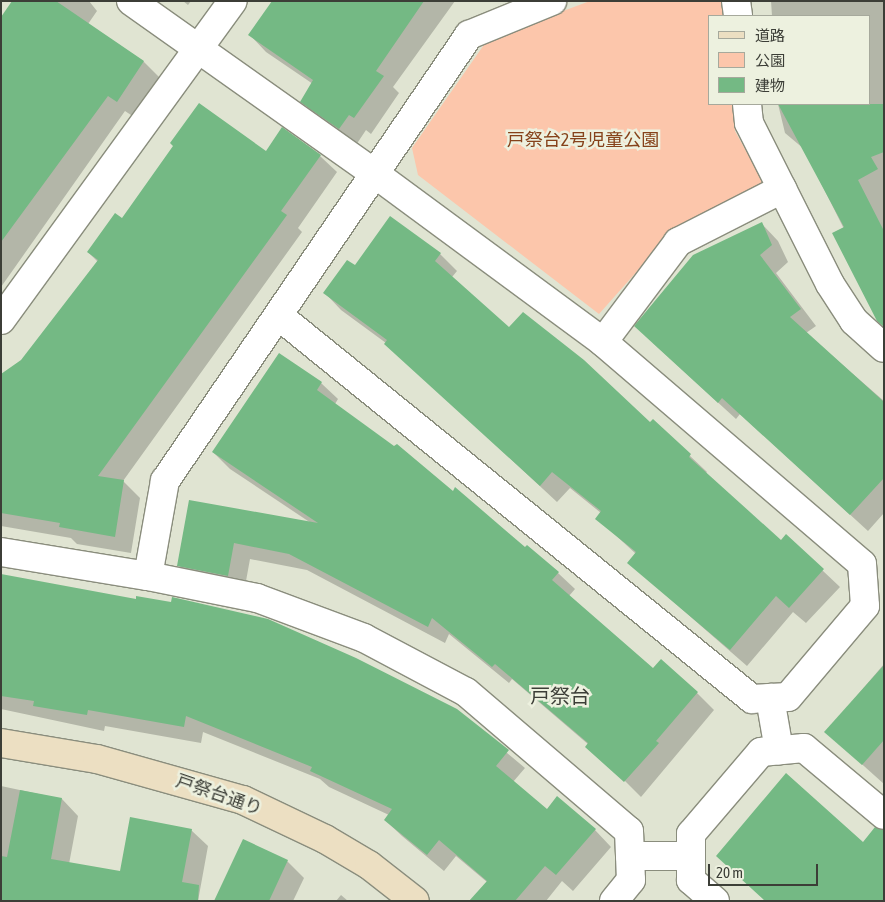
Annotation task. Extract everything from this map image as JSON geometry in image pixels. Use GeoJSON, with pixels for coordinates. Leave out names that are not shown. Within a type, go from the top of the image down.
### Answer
{"type":"FeatureCollection","features":[{"type":"Feature","properties":{"kind":"street"},"geometry":{"type":"LineString","coordinates":[[131,1],[374,173],[603,342],[862,564],[874,589],[865,606],[788,697],[752,700],[279,316]]}},
{"type":"Feature","properties":{"kind":"street"},"geometry":{"type":"LineString","coordinates":[[1,320],[233,1]]}},
{"type":"Feature","properties":{"kind":"street"},"geometry":{"type":"LineString","coordinates":[[148,576],[165,481],[469,36],[552,1]]}},
{"type":"Feature","properties":{"kind":"street"},"geometry":{"type":"LineString","coordinates":[[736,1],[738,15]]}},
{"type":"Feature","properties":{"kind":"street"},"geometry":{"type":"LineString","coordinates":[[747,105],[749,123],[830,284],[854,322],[884,348]]}},
{"type":"Feature","properties":{"kind":"street"},"geometry":{"type":"LineString","coordinates":[[603,342],[678,242],[782,188]]}},
{"type":"Feature","properties":{"kind":"street"},"geometry":{"type":"LineString","coordinates":[[1,552],[148,576],[257,598],[364,638],[466,692],[629,831],[631,880],[614,901]]}},
{"type":"Feature","properties":{"kind":"street"},"geometry":{"type":"LineString","coordinates":[[770,698],[779,750]]}},
{"type":"Feature","properties":{"kind":"street","name":"戸祭台通り"},"geometry":{"type":"LineString","coordinates":[[1,743],[106,762],[243,800],[325,839],[369,865],[415,901]]}},
{"type":"Feature","properties":{"kind":"street"},"geometry":{"type":"LineString","coordinates":[[715,901],[691,880],[691,834],[762,752],[804,748],[884,815]]}},
{"type":"Feature","properties":{"kind":"street"},"geometry":{"type":"LineString","coordinates":[[630,856],[691,856]]}},
{"type":"Feature","properties":{"kind":"green space","name":"戸祭台2号児童公園"},"geometry":{"type":"Polygon","coordinates":[[[590,1],[724,1],[725,15],[708,15],[708,105],[733,105],[735,131],[765,185],[672,232],[599,314],[418,175],[412,148],[488,39],[590,1]]]}},
{"type":"Feature","properties":{"kind":"building"},"geometry":{"type":"Polygon","coordinates":[[[12,1],[56,1],[144,61],[117,102],[108,96],[1,242],[1,17],[12,1]]]}},
{"type":"Feature","properties":{"kind":"building"},"geometry":{"type":"Polygon","coordinates":[[[272,1],[424,1],[376,71],[384,76],[354,118],[349,115],[339,129],[300,102],[313,80],[248,35],[272,1]]]}},
{"type":"Feature","properties":{"kind":"building"},"geometry":{"type":"Polygon","coordinates":[[[199,103],[266,151],[282,127],[321,155],[281,211],[287,215],[98,476],[124,480],[115,537],[59,527],[60,523],[1,513],[1,374],[21,360],[98,260],[87,252],[115,213],[122,218],[173,146],[170,143],[199,103]]]}},
{"type":"Feature","properties":{"kind":"building"},"geometry":{"type":"Polygon","coordinates":[[[884,104],[884,152],[871,157],[878,169],[858,180],[884,231],[884,327],[877,321],[832,233],[844,227],[779,105],[884,104]]]}},
{"type":"Feature","properties":{"kind":"building"},"geometry":{"type":"Polygon","coordinates":[[[390,216],[441,253],[435,261],[509,327],[523,312],[584,360],[650,422],[653,419],[691,454],[689,457],[781,540],[786,534],[824,569],[789,608],[776,596],[730,650],[627,563],[636,552],[595,519],[601,511],[552,472],[540,486],[384,344],[387,340],[323,293],[347,260],[355,265],[390,216]]]}},
{"type":"Feature","properties":{"kind":"building"},"geometry":{"type":"Polygon","coordinates":[[[762,222],[772,245],[760,255],[801,309],[790,317],[884,402],[884,478],[850,515],[722,398],[718,403],[634,326],[693,255],[762,222]]]}},
{"type":"Feature","properties":{"kind":"building"},"geometry":{"type":"Polygon","coordinates":[[[279,353],[322,382],[317,390],[394,446],[397,444],[453,491],[455,487],[525,547],[527,545],[559,572],[552,580],[653,668],[661,659],[698,692],[656,741],[659,743],[624,782],[585,747],[588,743],[495,664],[492,667],[432,618],[428,627],[289,554],[234,543],[228,576],[177,566],[189,500],[318,523],[212,452],[279,353]]]}},
{"type":"Feature","properties":{"kind":"building"},"geometry":{"type":"Polygon","coordinates":[[[1,574],[136,599],[136,596],[171,602],[172,597],[268,619],[356,658],[457,709],[509,750],[496,766],[547,809],[557,796],[596,829],[556,875],[545,866],[515,901],[469,901],[487,881],[439,840],[427,855],[384,820],[392,809],[310,771],[312,767],[186,716],[184,727],[88,710],[87,715],[33,706],[34,701],[1,696],[1,574]]]}},
{"type":"Feature","properties":{"kind":"building"},"geometry":{"type":"Polygon","coordinates":[[[884,665],[884,740],[862,765],[824,732],[884,665]]]}},
{"type":"Feature","properties":{"kind":"building"},"geometry":{"type":"Polygon","coordinates":[[[786,773],[863,842],[875,827],[884,830],[884,901],[765,901],[716,856],[786,773]]]}},
{"type":"Feature","properties":{"kind":"building"},"geometry":{"type":"Polygon","coordinates":[[[20,790],[62,798],[51,859],[120,871],[130,817],[192,829],[182,882],[199,885],[198,901],[1,901],[1,856],[7,857],[20,790]]]}},
{"type":"Feature","properties":{"kind":"building"},"geometry":{"type":"Polygon","coordinates":[[[243,839],[288,860],[269,901],[214,901],[243,839]]]}},
{"type":"Feature","properties":{"kind":"district","name":"戸祭台"},"geometry":{"type":"Point","coordinates":[560,695]}}]}
